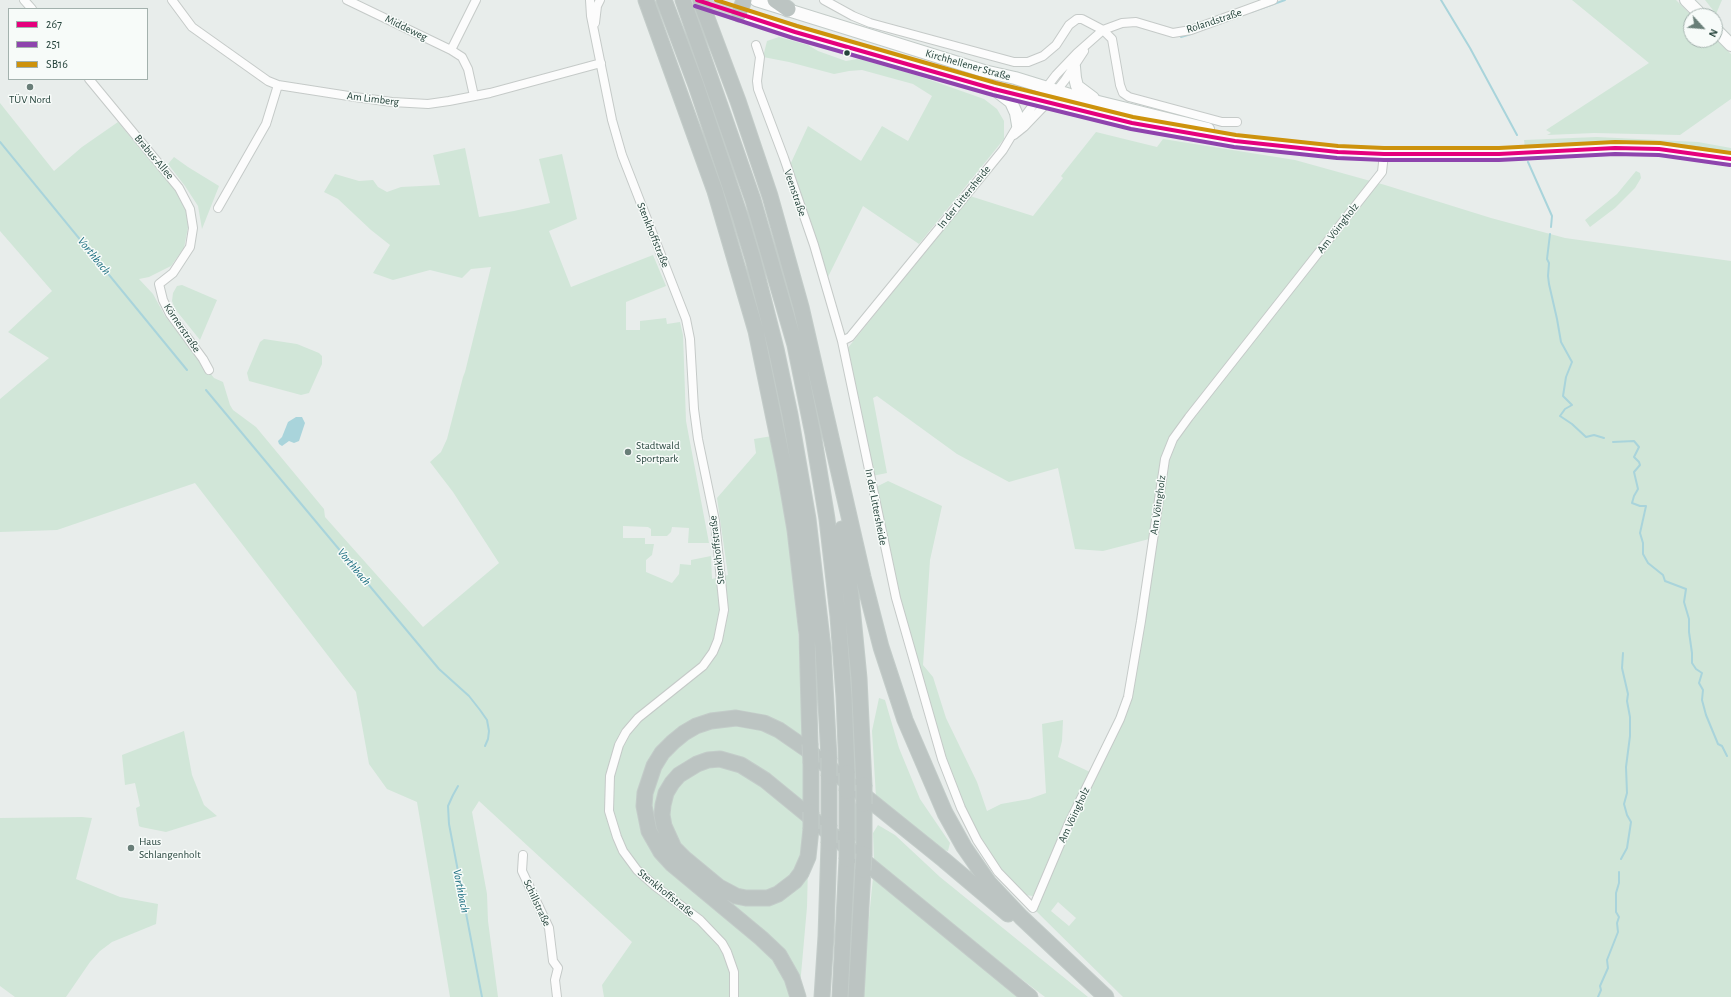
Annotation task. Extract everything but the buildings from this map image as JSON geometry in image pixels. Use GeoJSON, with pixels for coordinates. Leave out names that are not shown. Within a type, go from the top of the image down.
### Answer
{"type":"FeatureCollection","features":[{"type":"Feature","properties":{"kind":"highway"},"geometry":{"type":"LineString","coordinates":[[646,0],[715,191],[737,261],[756,331],[795,530],[807,634],[811,763],[811,812],[811,829],[808,857],[801,873],[795,881],[778,894],[768,898],[746,898],[736,896],[719,887],[674,848],[664,826],[662,815],[666,793],[672,783],[687,769],[708,760],[720,759],[731,761],[751,770],[765,780],[868,870],[1030,997]]}},
{"type":"Feature","properties":{"kind":"highway"},"geometry":{"type":"LineString","coordinates":[[664,0],[698,93],[753,259],[780,371],[808,519],[823,648],[829,758],[829,843],[826,936],[822,997]]}},
{"type":"Feature","properties":{"kind":"highway"},"geometry":{"type":"LineString","coordinates":[[739,14],[744,0]]}},
{"type":"Feature","properties":{"kind":"highway"},"geometry":{"type":"LineString","coordinates":[[775,0],[788,10]]}},
{"type":"Feature","properties":{"kind":"highway"},"geometry":{"type":"LineString","coordinates":[[694,4],[738,101],[770,196],[801,308],[849,520],[881,647],[905,720],[924,766],[945,813],[964,847],[989,883],[1021,917],[1106,997]]}},
{"type":"Feature","properties":{"kind":"highway"},"geometry":{"type":"LineString","coordinates":[[694,4],[795,345],[813,434],[827,519],[842,668],[847,773],[847,859],[840,997]]}},
{"type":"Feature","properties":{"kind":"highway"},"geometry":{"type":"LineString","coordinates":[[814,363],[841,523],[851,596],[859,678],[864,785],[864,854],[868,870],[856,997]]}},
{"type":"Feature","properties":{"kind":"highway"},"geometry":{"type":"LineString","coordinates":[[777,433],[808,519]]}},
{"type":"Feature","properties":{"kind":"highway"},"geometry":{"type":"LineString","coordinates":[[798,997],[792,978],[779,955],[672,864],[661,852],[649,831],[644,806],[645,793],[654,766],[662,753],[673,742],[684,732],[696,726],[711,721],[736,718],[764,723],[779,730],[805,748],[944,860],[984,895],[1069,962]]}},
{"type":"Feature","properties":{"kind":"main road","name":"Kirchhellener Straße"},"geometry":{"type":"LineString","coordinates":[[756,0],[984,71],[1097,101],[1275,144]]}},
{"type":"Feature","properties":{"kind":"main road"},"geometry":{"type":"LineString","coordinates":[[1686,0],[1694,8]]}},
{"type":"Feature","properties":{"kind":"main road","name":"Kirchhellener Straße"},"geometry":{"type":"LineString","coordinates":[[694,4],[739,14],[795,32],[994,89],[1089,114],[1235,141],[1275,144],[1338,152],[1384,154],[1429,155],[1562,152],[1615,148],[1659,149],[1731,158]]}},
{"type":"Feature","properties":{"kind":"main road"},"geometry":{"type":"LineString","coordinates":[[1723,37],[1731,45]]}},
{"type":"Feature","properties":{"kind":"main road"},"geometry":{"type":"LineString","coordinates":[[1074,67],[1074,78],[1077,86],[1097,101]]}},
{"type":"Feature","properties":{"kind":"main road"},"geometry":{"type":"LineString","coordinates":[[994,89],[1011,102],[1016,113],[1018,125]]}},
{"type":"Feature","properties":{"kind":"main road","name":"Kirchhellener Straße"},"geometry":{"type":"LineString","coordinates":[[1562,152],[1681,157],[1731,164]]}},
{"type":"Feature","properties":{"kind":"street"},"geometry":{"type":"LineString","coordinates":[[24,0],[31,8]]}},
{"type":"Feature","properties":{"kind":"street","name":"Am Limberg"},"geometry":{"type":"LineString","coordinates":[[172,0],[192,26],[262,77],[278,85],[392,102],[428,104],[474,96],[601,64]]}},
{"type":"Feature","properties":{"kind":"street","name":"Middeweg"},"geometry":{"type":"LineString","coordinates":[[347,0],[363,3],[462,57],[468,69],[474,96]]}},
{"type":"Feature","properties":{"kind":"street"},"geometry":{"type":"LineString","coordinates":[[451,50],[476,0]]}},
{"type":"Feature","properties":{"kind":"street","name":"Stenkhoffstraße"},"geometry":{"type":"LineString","coordinates":[[594,28],[597,6],[600,0]]}},
{"type":"Feature","properties":{"kind":"street","name":"Kirchhellener Straße"},"geometry":{"type":"LineString","coordinates":[[824,0],[853,16],[870,23],[1014,62],[1035,60],[1050,52],[1061,39],[1069,25],[1077,19],[1082,19],[1103,30],[1112,39],[1120,85],[1123,93],[1130,97],[1201,117],[1222,122],[1237,122]]}},
{"type":"Feature","properties":{"kind":"street","name":"Rolandstraße"},"geometry":{"type":"LineString","coordinates":[[1051,89],[1077,53],[1103,30],[1122,23],[1136,22],[1173,33],[1191,30],[1273,0]]}},
{"type":"Feature","properties":{"kind":"street","name":"Stenkhoffstraße"},"geometry":{"type":"LineString","coordinates":[[589,1],[612,120],[622,155],[686,319],[690,340],[697,432],[702,463],[715,521],[724,610],[718,640],[713,652],[703,666],[648,709],[626,732],[617,750],[610,776],[609,811],[620,844],[637,870],[655,886],[700,920],[722,943],[734,972],[734,997]]}},
{"type":"Feature","properties":{"kind":"street","name":"Rolandstraße"},"geometry":{"type":"LineString","coordinates":[[1051,89],[1074,67],[1089,43]]}},
{"type":"Feature","properties":{"kind":"street","name":"Veenstraße"},"geometry":{"type":"LineString","coordinates":[[756,45],[760,57],[757,81],[758,89],[814,245],[842,340]]}},
{"type":"Feature","properties":{"kind":"street","name":"Brabus-Allee"},"geometry":{"type":"LineString","coordinates":[[90,80],[179,188],[190,209],[193,228],[190,247]]}},
{"type":"Feature","properties":{"kind":"street"},"geometry":{"type":"LineString","coordinates":[[218,208],[266,124],[278,85]]}},
{"type":"Feature","properties":{"kind":"street","name":"In der Littersheide"},"geometry":{"type":"LineString","coordinates":[[1034,908],[998,872],[977,840],[961,808],[942,759],[896,598],[842,340],[850,337],[1012,137],[1024,127],[1051,89]]}},
{"type":"Feature","properties":{"kind":"street","name":"In der Littersheide"},"geometry":{"type":"LineString","coordinates":[[1012,137],[1018,125],[1042,101]]}},
{"type":"Feature","properties":{"kind":"street","name":"Am Vöingholz"},"geometry":{"type":"LineString","coordinates":[[1034,908],[1069,823],[1120,719],[1128,698],[1141,622],[1165,459],[1173,439],[1382,172],[1384,154]]}},
{"type":"Feature","properties":{"kind":"street","name":"Körnerstraße"},"geometry":{"type":"LineString","coordinates":[[190,247],[172,273],[159,284],[163,300],[170,314],[203,359],[209,370]]}},
{"type":"Feature","properties":{"kind":"street","name":"Schillstraße"},"geometry":{"type":"LineString","coordinates":[[523,855],[522,871],[549,928],[553,961],[558,968],[555,980],[557,997]]}},
{"type":"Feature","properties":{"kind":"green space"},"geometry":{"type":"Polygon","coordinates":[[[1572,0],[1676,0],[1684,8],[1683,48],[1723,48],[1723,46],[1731,54],[1731,99],[1680,135],[1594,133],[1547,135],[1551,133],[1546,130],[1649,63],[1572,0]]]}},
{"type":"Feature","properties":{"kind":"green space"},"geometry":{"type":"Polygon","coordinates":[[[1705,0],[1722,0],[1719,8],[1711,8],[1705,0]]]}},
{"type":"Feature","properties":{"kind":"green space"},"geometry":{"type":"Polygon","coordinates":[[[779,37],[808,45],[818,51],[846,61],[857,59],[863,60],[916,75],[984,99],[997,109],[1004,121],[1004,139],[919,244],[863,206],[827,279],[813,229],[790,165],[808,126],[861,161],[882,126],[908,141],[932,96],[913,84],[862,70],[834,74],[763,57],[767,41],[779,37]]]}},
{"type":"Feature","properties":{"kind":"green space"},"geometry":{"type":"Polygon","coordinates":[[[0,103],[54,171],[82,147],[118,122],[162,175],[174,187],[187,213],[188,227],[184,248],[171,266],[149,277],[139,279],[153,294],[165,316],[214,378],[223,382],[233,410],[256,427],[324,509],[325,517],[423,627],[499,563],[453,492],[430,462],[441,452],[447,439],[491,267],[471,269],[462,278],[430,270],[393,280],[373,273],[390,245],[371,230],[338,199],[324,192],[335,174],[359,181],[373,180],[378,187],[387,192],[401,187],[440,185],[433,155],[465,148],[479,217],[550,203],[539,159],[562,154],[577,219],[549,231],[571,287],[653,255],[666,286],[626,302],[626,330],[640,330],[640,321],[666,318],[667,324],[680,322],[683,335],[686,421],[709,543],[688,543],[689,528],[672,527],[671,532],[667,536],[651,536],[651,529],[648,527],[623,526],[623,538],[645,538],[645,544],[654,544],[652,555],[646,560],[646,572],[672,583],[679,574],[680,564],[691,565],[691,560],[711,556],[712,579],[728,575],[717,498],[756,453],[754,439],[772,436],[787,520],[797,603],[803,733],[803,802],[808,866],[807,907],[799,997],[604,997],[602,985],[632,942],[479,801],[472,812],[487,894],[488,921],[498,997],[450,997],[417,802],[387,789],[369,764],[356,692],[195,483],[57,530],[0,532],[0,399],[49,358],[8,332],[52,291],[0,231],[0,103]]]}},
{"type":"Feature","properties":{"kind":"green space"},"geometry":{"type":"Polygon","coordinates":[[[1096,132],[1157,147],[1163,139],[1295,160],[1385,185],[1491,218],[1565,238],[1731,261],[1731,997],[1123,997],[1033,908],[1128,697],[1153,538],[1103,551],[1075,549],[1058,468],[1009,482],[957,454],[877,396],[873,398],[887,473],[872,476],[847,349],[970,196],[1033,216],[1063,178],[1061,176],[1096,132]],[[1058,902],[1051,911],[1069,926],[1076,918],[1058,902]]]}},
{"type":"Feature","properties":{"kind":"green space"},"geometry":{"type":"Polygon","coordinates":[[[1597,137],[1698,142],[1731,148],[1731,154],[1525,148],[1524,140],[1597,137]]]}},
{"type":"Feature","properties":{"kind":"green space"},"geometry":{"type":"Polygon","coordinates":[[[174,157],[219,186],[202,229],[198,206],[168,164],[174,157]]]}},
{"type":"Feature","properties":{"kind":"green space"},"geometry":{"type":"Polygon","coordinates":[[[1636,171],[1640,173],[1641,178],[1635,188],[1615,208],[1590,227],[1585,220],[1617,194],[1636,171]]]}},
{"type":"Feature","properties":{"kind":"green space"},"geometry":{"type":"Polygon","coordinates":[[[182,285],[217,300],[200,340],[175,309],[172,301],[173,293],[177,286],[182,285]]]}},
{"type":"Feature","properties":{"kind":"green space"},"geometry":{"type":"Polygon","coordinates":[[[264,339],[297,344],[319,353],[322,356],[322,364],[309,393],[301,395],[249,381],[247,373],[260,342],[264,339]]]}},
{"type":"Feature","properties":{"kind":"green space"},"geometry":{"type":"Polygon","coordinates":[[[888,481],[942,506],[930,560],[923,665],[933,677],[946,718],[977,782],[987,811],[1001,804],[1029,799],[1046,793],[1042,724],[1063,720],[1062,741],[1058,757],[1090,772],[1033,896],[1025,895],[1004,875],[971,824],[949,772],[909,643],[874,488],[888,481]]]}},
{"type":"Feature","properties":{"kind":"green space"},"geometry":{"type":"Polygon","coordinates":[[[879,698],[885,700],[899,748],[920,799],[950,843],[948,851],[944,850],[925,836],[876,797],[872,731],[879,698]]]}},
{"type":"Feature","properties":{"kind":"green space"},"geometry":{"type":"Polygon","coordinates":[[[184,731],[192,775],[204,805],[217,816],[166,832],[141,827],[139,826],[136,808],[140,806],[135,783],[125,785],[122,755],[184,731]]]}},
{"type":"Feature","properties":{"kind":"green space"},"geometry":{"type":"Polygon","coordinates":[[[0,818],[92,818],[76,879],[120,897],[158,904],[156,924],[112,942],[100,951],[90,962],[66,997],[15,997],[0,986],[0,818]]]}},
{"type":"Feature","properties":{"kind":"green space"},"geometry":{"type":"Polygon","coordinates":[[[878,825],[895,835],[940,877],[1088,997],[1045,997],[874,860],[873,833],[878,825]]]}},
{"type":"Feature","properties":{"kind":"green space"},"geometry":{"type":"Polygon","coordinates":[[[873,878],[941,930],[1023,997],[861,997],[873,878]]]}},
{"type":"Feature","properties":{"kind":"water"},"geometry":{"type":"Polygon","coordinates":[[[296,417],[302,417],[305,423],[299,441],[294,443],[289,441],[282,446],[278,441],[282,437],[288,422],[296,417]]]}},
{"type":"Feature","properties":{"kind":"waterway"},"geometry":{"type":"LineString","coordinates":[[1251,12],[1285,0]]}},
{"type":"Feature","properties":{"kind":"waterway"},"geometry":{"type":"LineString","coordinates":[[1441,0],[1470,48],[1517,135]]}},
{"type":"Feature","properties":{"kind":"waterway"},"geometry":{"type":"LineString","coordinates":[[1181,37],[1191,34]]}},
{"type":"Feature","properties":{"kind":"waterway","name":"Vorthbach"},"geometry":{"type":"LineString","coordinates":[[0,142],[187,370]]}},
{"type":"Feature","properties":{"kind":"waterway"},"geometry":{"type":"LineString","coordinates":[[1528,162],[1552,216],[1551,227]]}},
{"type":"Feature","properties":{"kind":"waterway"},"geometry":{"type":"LineString","coordinates":[[1550,234],[1547,259],[1549,263],[1549,284],[1561,342],[1572,362],[1566,377],[1563,396],[1572,405],[1565,409],[1560,416],[1572,424],[1586,437],[1594,435],[1604,438]]}},
{"type":"Feature","properties":{"kind":"waterway","name":"Vorthbach"},"geometry":{"type":"LineString","coordinates":[[206,390],[439,669],[469,696],[480,710],[487,720],[489,731],[485,746]]}},
{"type":"Feature","properties":{"kind":"waterway"},"geometry":{"type":"LineString","coordinates":[[1613,442],[1634,441],[1639,447],[1634,457],[1640,465],[1634,472],[1638,489],[1632,503],[1640,506],[1646,506],[1640,533],[1643,543],[1643,554],[1648,563],[1663,575],[1665,581],[1686,589],[1684,602],[1689,619],[1692,663],[1696,669],[1702,673],[1699,683],[1703,690],[1702,700],[1706,715],[1718,744],[1722,746],[1727,756]]}},
{"type":"Feature","properties":{"kind":"waterway"},"geometry":{"type":"LineString","coordinates":[[1621,859],[1627,848],[1631,822],[1624,804],[1627,793],[1626,767],[1630,736],[1630,717],[1627,701],[1628,694],[1622,668],[1623,653]]}},
{"type":"Feature","properties":{"kind":"waterway","name":"Vorthbach"},"geometry":{"type":"LineString","coordinates":[[458,786],[448,806],[449,824],[482,997]]}},
{"type":"Feature","properties":{"kind":"waterway"},"geometry":{"type":"LineString","coordinates":[[1598,997],[1601,990],[1600,986],[1608,968],[1607,960],[1618,932],[1617,923],[1619,917],[1616,912],[1616,893],[1619,883],[1619,872]]}},
{"type":"Feature","properties":{"kind":"transit line","name":"267"},"geometry":{"type":"LineString","coordinates":[[697,0],[795,32],[994,89],[1132,123],[1235,141],[1338,152],[1384,154],[1499,154],[1615,148],[1659,149],[1731,159]]}},
{"type":"Feature","properties":{"kind":"transit line","name":"SB16"},"geometry":{"type":"LineString","coordinates":[[716,0],[797,26],[996,83],[1133,117],[1236,135],[1338,146],[1384,148],[1499,148],[1615,142],[1660,143],[1731,153]]}},
{"type":"Feature","properties":{"kind":"transit line","name":"251"},"geometry":{"type":"LineString","coordinates":[[695,6],[793,38],[993,95],[1131,129],[1234,147],[1337,158],[1384,160],[1499,160],[1615,154],[1659,155],[1730,165]]}},
{"type":"Feature","properties":{"kind":"place","name":"TÜV Nord"},"geometry":{"type":"Point","coordinates":[30,87]}},
{"type":"Feature","properties":{"kind":"place","name":"Stadtwald Sportpark"},"geometry":{"type":"Point","coordinates":[628,452]}},
{"type":"Feature","properties":{"kind":"place","name":"Haus Schlangenholt"},"geometry":{"type":"Point","coordinates":[131,848]}}]}
